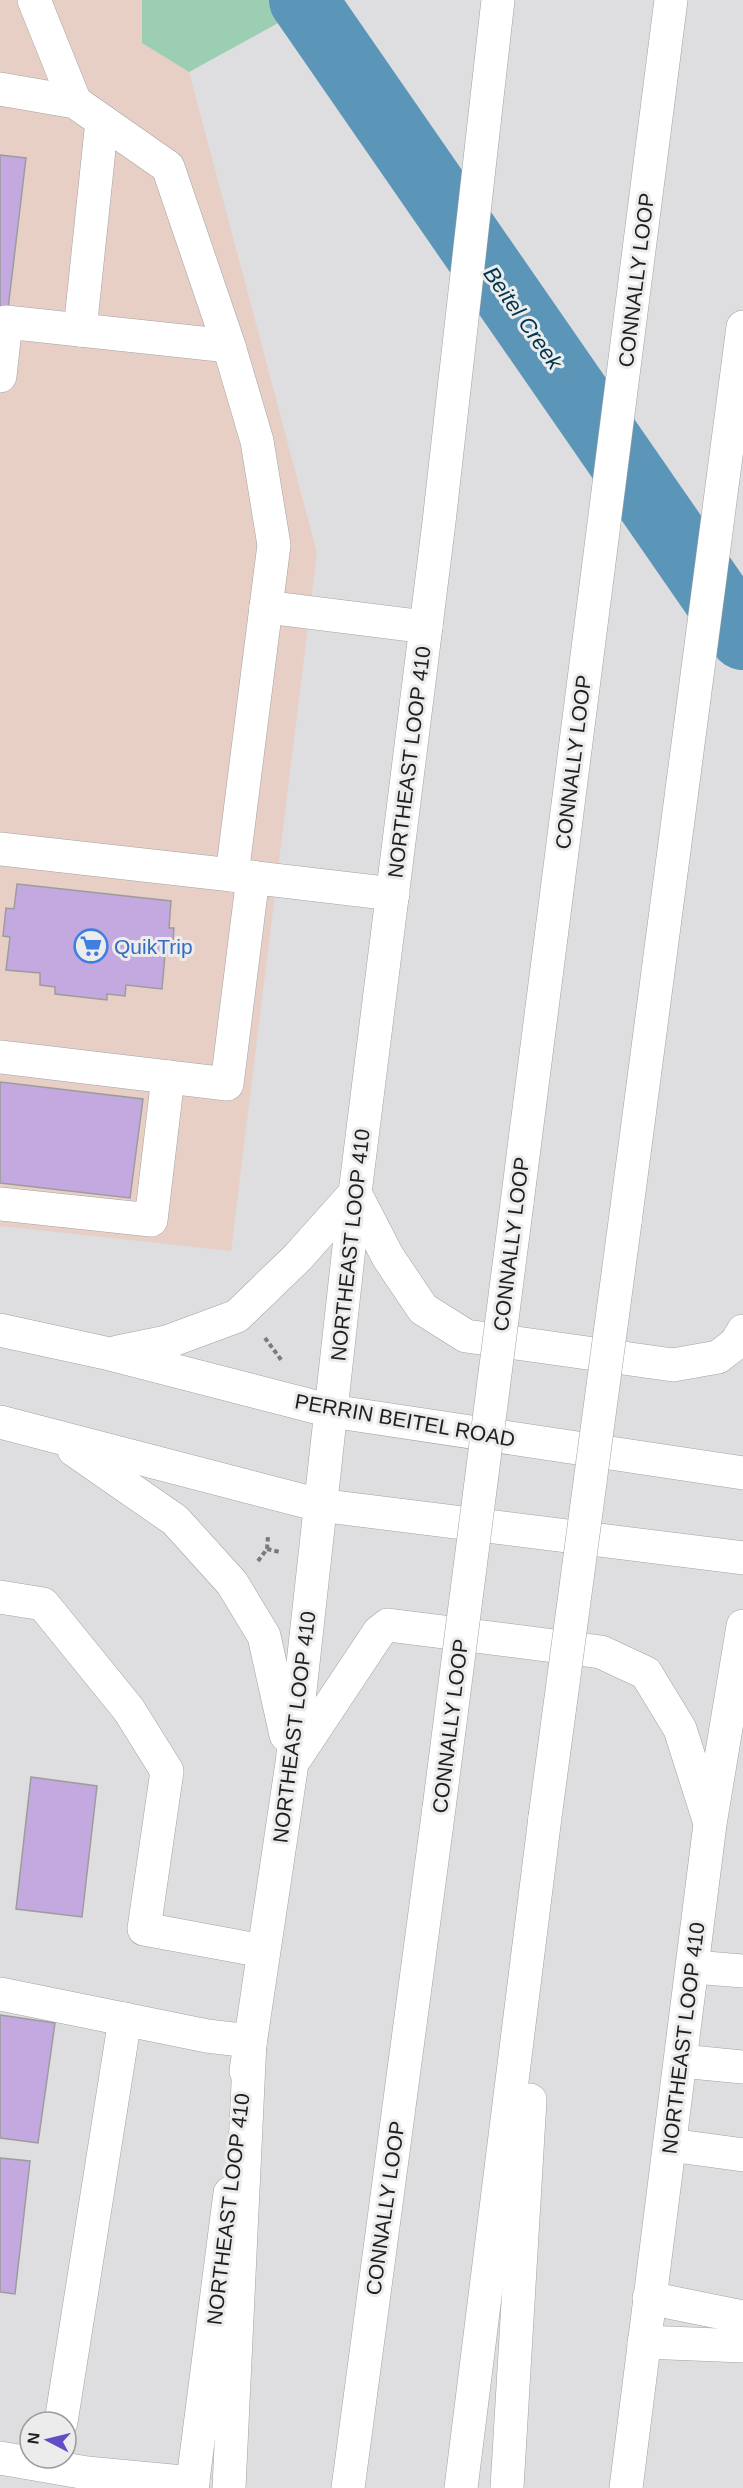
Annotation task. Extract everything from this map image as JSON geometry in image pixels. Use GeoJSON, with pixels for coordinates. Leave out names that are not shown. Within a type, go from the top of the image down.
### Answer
{"type":"FeatureCollection","features":[{"type":"Feature","properties":{"kind":"main road"},"geometry":{"type":"LineString","coordinates":[[34,0],[75,102]]}},
{"type":"Feature","properties":{"kind":"main road","name":"NORTHEAST LOOP 410"},"geometry":{"type":"LineString","coordinates":[[192,2486],[250,2040],[292,1763],[355,1193],[439,522],[498,0]]}},
{"type":"Feature","properties":{"kind":"main road","name":"CONNALLY LOOP"},"geometry":{"type":"LineString","coordinates":[[348,2488],[439,1808],[671,0]]}},
{"type":"Feature","properties":{"kind":"main road"},"geometry":{"type":"LineString","coordinates":[[0,89],[75,102],[168,167],[229,346],[257,441],[274,545],[266,607],[242,876],[227,1084],[0,1057]]}},
{"type":"Feature","properties":{"kind":"main road"},"geometry":{"type":"LineString","coordinates":[[80,330],[102,121]]}},
{"type":"Feature","properties":{"kind":"main road"},"geometry":{"type":"LineString","coordinates":[[0,376],[3,322],[229,346]]}},
{"type":"Feature","properties":{"kind":"main road"},"geometry":{"type":"LineString","coordinates":[[461,2488],[545,1817],[743,327]]}},
{"type":"Feature","properties":{"kind":"main road"},"geometry":{"type":"LineString","coordinates":[[266,607],[426,627]]}},
{"type":"Feature","properties":{"kind":"main road"},"geometry":{"type":"LineString","coordinates":[[0,849],[393,894]]}},
{"type":"Feature","properties":{"kind":"main road"},"geometry":{"type":"LineString","coordinates":[[0,1204],[151,1220],[168,1077]]}},
{"type":"Feature","properties":{"kind":"main road"},"geometry":{"type":"LineString","coordinates":[[110,1354],[167,1342],[237,1316],[298,1257],[355,1193],[388,1257],[423,1309],[466,1336],[673,1365],[718,1357],[736,1343],[743,1331]]}},
{"type":"Feature","properties":{"kind":"main road","name":"PERRIN BEITEL ROAD"},"geometry":{"type":"LineString","coordinates":[[0,1330],[110,1354],[331,1411],[743,1473]]}},
{"type":"Feature","properties":{"kind":"main road"},"geometry":{"type":"LineString","coordinates":[[0,1422],[319,1505],[743,1558]]}},
{"type":"Feature","properties":{"kind":"main road"},"geometry":{"type":"LineString","coordinates":[[56,1437],[175,1520],[232,1583],[264,1636],[292,1763]]}},
{"type":"Feature","properties":{"kind":"main road"},"geometry":{"type":"LineString","coordinates":[[0,1597],[43,1604],[129,1710],[167,1770],[144,1929],[263,1951]]}},
{"type":"Feature","properties":{"kind":"main road"},"geometry":{"type":"LineString","coordinates":[[292,1763],[375,1638],[388,1624],[601,1652],[646,1672],[680,1729],[711,1824]]}},
{"type":"Feature","properties":{"kind":"main road","name":"NORTHEAST LOOP 410"},"geometry":{"type":"LineString","coordinates":[[626,2488],[711,1824],[743,1626]]}},
{"type":"Feature","properties":{"kind":"main road"},"geometry":{"type":"LineString","coordinates":[[711,1824],[743,1772]]}},
{"type":"Feature","properties":{"kind":"main road"},"geometry":{"type":"LineString","coordinates":[[507,2488],[545,1817]]}},
{"type":"Feature","properties":{"kind":"main road"},"geometry":{"type":"LineString","coordinates":[[694,1967],[743,1971]]}},
{"type":"Feature","properties":{"kind":"main road"},"geometry":{"type":"LineString","coordinates":[[0,1994],[207,2036],[250,2040],[229,2488]]}},
{"type":"Feature","properties":{"kind":"main road"},"geometry":{"type":"LineString","coordinates":[[64,2410],[125,2019]]}},
{"type":"Feature","properties":{"kind":"main road"},"geometry":{"type":"LineString","coordinates":[[681,2061],[743,2067]]}},
{"type":"Feature","properties":{"kind":"main road"},"geometry":{"type":"LineString","coordinates":[[670,2145],[743,2155]]}},
{"type":"Feature","properties":{"kind":"main road"},"geometry":{"type":"LineString","coordinates":[[649,2298],[743,2317]]}},
{"type":"Feature","properties":{"kind":"main road"},"geometry":{"type":"LineString","coordinates":[[644,2342],[743,2346]]}},
{"type":"Feature","properties":{"kind":"main road"},"geometry":{"type":"LineString","coordinates":[[0,2458],[18,2460]]}},
{"type":"Feature","properties":{"kind":"main road"},"geometry":{"type":"LineString","coordinates":[[78,2467],[192,2486]]}},
{"type":"Feature","properties":{"kind":"path"},"geometry":{"type":"LineString","coordinates":[[260,1330],[285,1364]]}},
{"type":"Feature","properties":{"kind":"path"},"geometry":{"type":"LineString","coordinates":[[255,1567],[267,1549],[268,1536]]}},
{"type":"Feature","properties":{"kind":"path"},"geometry":{"type":"LineString","coordinates":[[267,1549],[281,1553]]}},
{"type":"Feature","properties":{"kind":"shaded area"},"geometry":{"type":"Polygon","coordinates":[[[0,0],[142,0],[142,43],[189,72],[317,553],[231,1251],[0,1226],[0,0]]]}},
{"type":"Feature","properties":{"kind":"green space"},"geometry":{"type":"Polygon","coordinates":[[[142,0],[320,0],[189,72],[142,43],[142,0]]]}},
{"type":"Feature","properties":{"kind":"building"},"geometry":{"type":"Polygon","coordinates":[[[0,155],[26,158],[8,309],[0,308],[0,155]]]}},
{"type":"Feature","properties":{"kind":"building","name":"QuikTrip"},"geometry":{"type":"Polygon","coordinates":[[[17,884],[171,901],[169,928],[174,928],[172,955],[165,955],[162,989],[126,985],[125,996],[107,994],[107,1000],[55,994],[55,987],[40,985],[40,973],[6,970],[10,937],[3,936],[6,908],[14,909],[17,884]]]}},
{"type":"Feature","properties":{"kind":"building"},"geometry":{"type":"Polygon","coordinates":[[[0,1082],[143,1099],[130,1198],[0,1183],[0,1082]]]}},
{"type":"Feature","properties":{"kind":"building"},"geometry":{"type":"Polygon","coordinates":[[[31,1777],[97,1786],[82,1917],[16,1909],[31,1777]]]}},
{"type":"Feature","properties":{"kind":"building"},"geometry":{"type":"Polygon","coordinates":[[[0,2015],[55,2023],[38,2143],[0,2138],[0,2015]]]}},
{"type":"Feature","properties":{"kind":"building"},"geometry":{"type":"Polygon","coordinates":[[[0,2158],[30,2161],[15,2294],[0,2292],[0,2158]]]}},
{"type":"Feature","properties":{"kind":"waterway","name":"Beitel Creek"},"geometry":{"type":"LineString","coordinates":[[303,0],[743,636]]}},
{"type":"Feature","properties":{"kind":"place","name":"QuikTrip"},"geometry":{"type":"Point","coordinates":[91,946]}}]}
